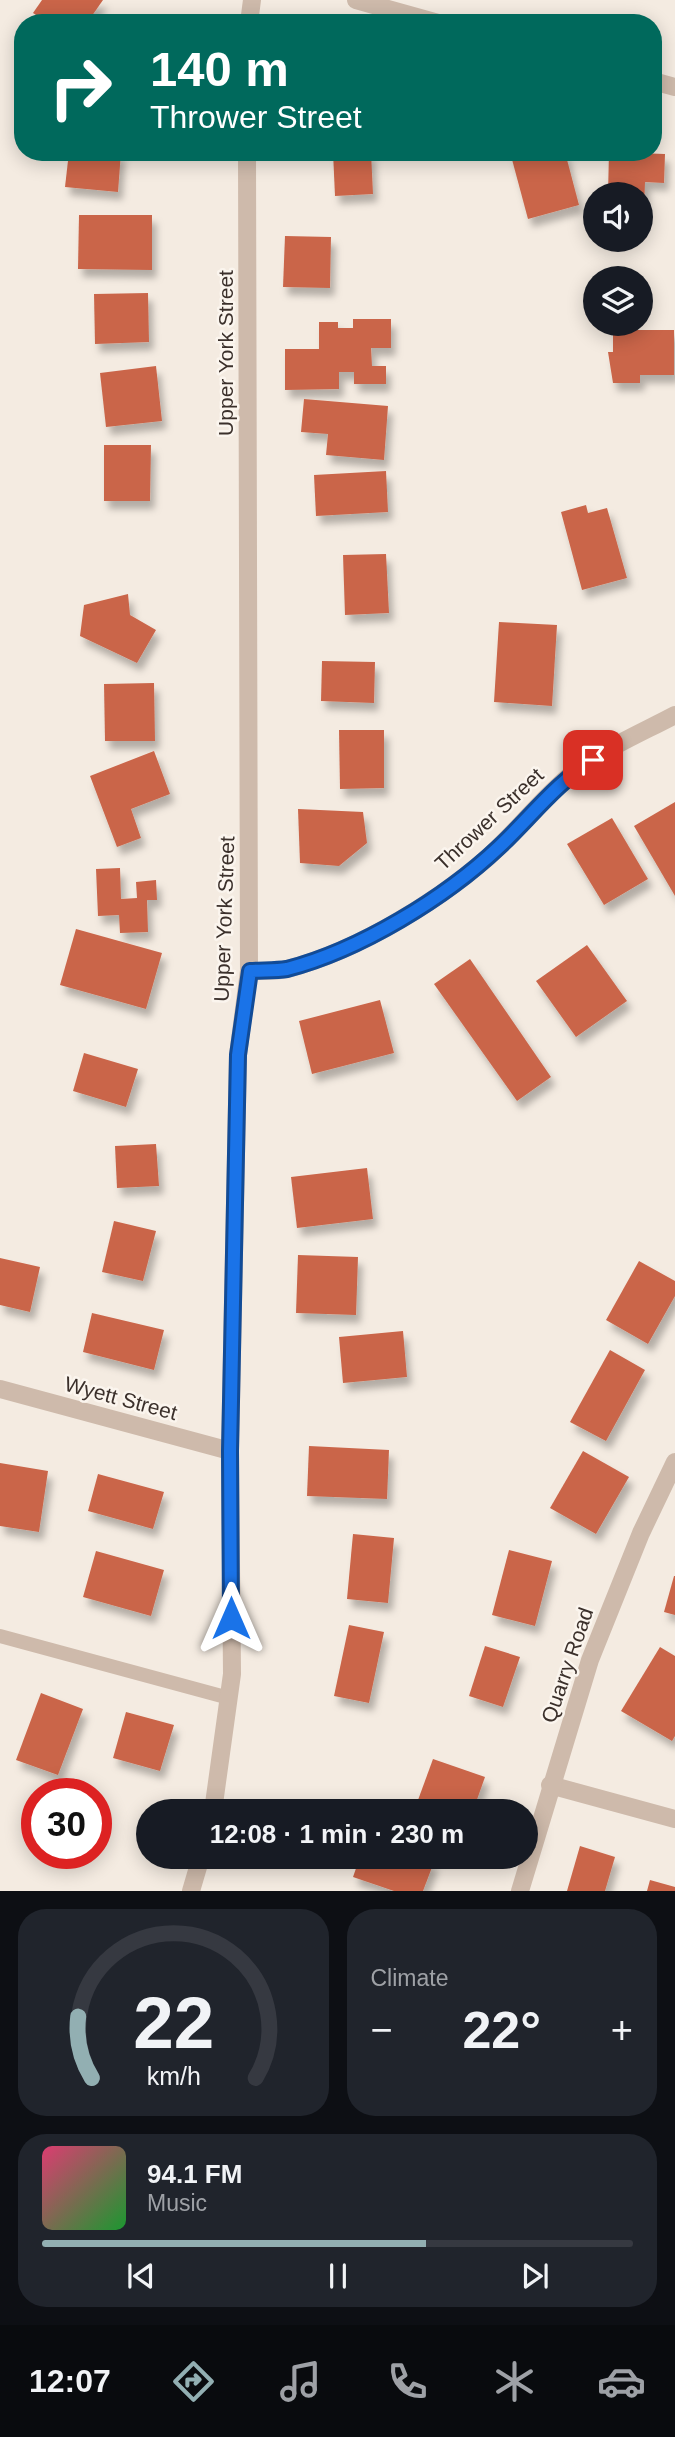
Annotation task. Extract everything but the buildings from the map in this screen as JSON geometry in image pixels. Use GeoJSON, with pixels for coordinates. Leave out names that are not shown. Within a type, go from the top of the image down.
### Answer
{"type":"FeatureCollection","features":[{"type":"Feature","properties":{"kind":"street"},"geometry":{"type":"LineString","coordinates":[[356,0],[406,14]]}},
{"type":"Feature","properties":{"kind":"street","name":"Upper York Street"},"geometry":{"type":"LineString","coordinates":[[215,1799],[232,1674],[230,1451],[238,1055],[250,971],[247,161]]}},
{"type":"Feature","properties":{"kind":"street","name":"Thrower Street"},"geometry":{"type":"LineString","coordinates":[[250,971],[286,969],[323,957],[405,915],[452,887],[486,859],[531,811],[575,771],[675,715]]}},
{"type":"Feature","properties":{"kind":"street","name":"Wyett Street"},"geometry":{"type":"LineString","coordinates":[[0,1389],[230,1451]]}},
{"type":"Feature","properties":{"kind":"street","name":"Quarry Road"},"geometry":{"type":"LineString","coordinates":[[520,1891],[590,1660],[641,1533],[675,1462]]}},
{"type":"Feature","properties":{"kind":"street"},"geometry":{"type":"LineString","coordinates":[[550,1785],[675,1819]]}},
{"type":"Feature","properties":{"kind":"street"},"geometry":{"type":"LineString","coordinates":[[191,1891],[197,1869]]}},
{"type":"Feature","properties":{"kind":"lane"},"geometry":{"type":"LineString","coordinates":[[0,1636],[229,1698]]}},
{"type":"Feature","properties":{"kind":"route"},"geometry":{"type":"LineString","coordinates":[[231,1618],[230,1451],[238,1055],[250,971],[286,969],[323,957],[358,941],[452,887],[508,839],[553,790],[593,760]]}}]}
